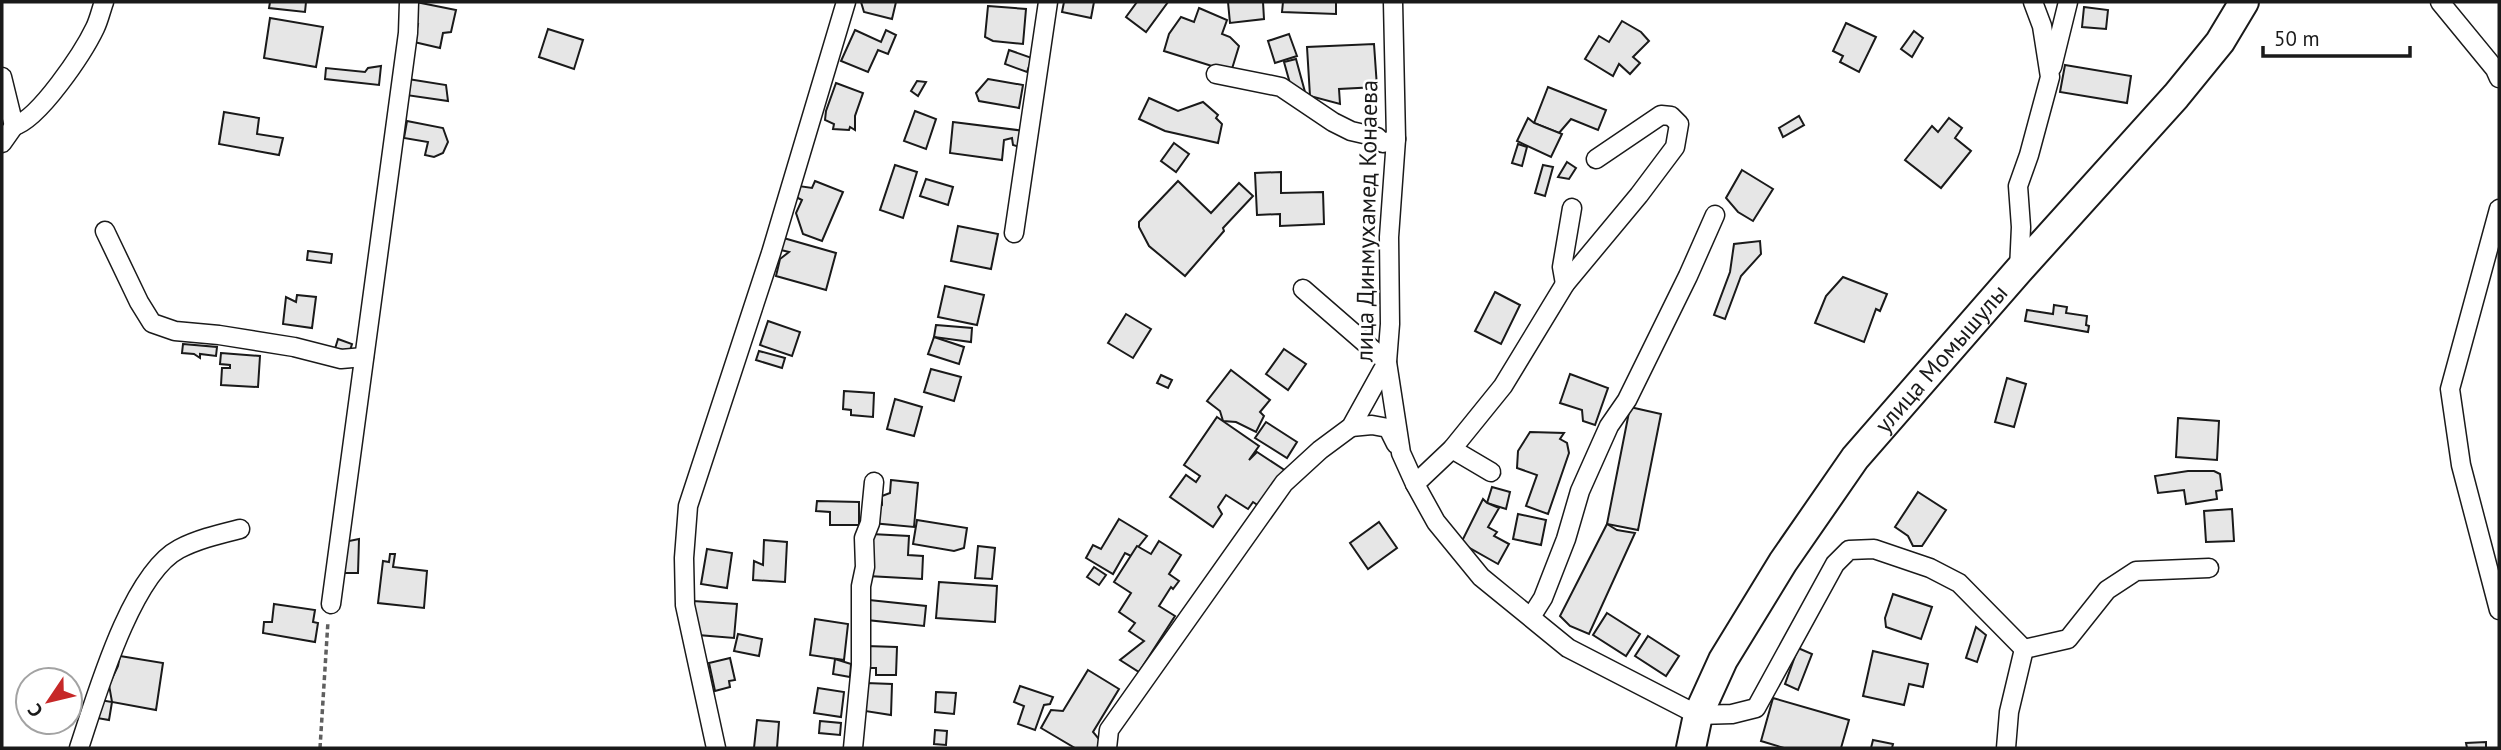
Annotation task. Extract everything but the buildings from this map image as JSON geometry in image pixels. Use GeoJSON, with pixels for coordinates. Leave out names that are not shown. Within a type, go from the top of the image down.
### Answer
{"type":"FeatureCollection","features":[{"type":"Feature","properties":{"kind":"main road","name":"улица Момышулы"},"geometry":{"type":"LineString","coordinates":[[1691,748],[1698,715],[1730,649],[1783,562],[1855,458],[2176,96],[2220,42],[2244,2]]}},
{"type":"Feature","properties":{"kind":"street"},"geometry":{"type":"LineString","coordinates":[[2,142],[14,126],[24,123],[65,76],[96,27],[104,2]]}},
{"type":"Feature","properties":{"kind":"street"},"geometry":{"type":"LineString","coordinates":[[331,604],[408,33],[409,2]]}},
{"type":"Feature","properties":{"kind":"street"},"geometry":{"type":"LineString","coordinates":[[716,748],[685,605],[684,558],[688,506],[771,253],[846,2]]}},
{"type":"Feature","properties":{"kind":"street"},"geometry":{"type":"LineString","coordinates":[[1014,233],[1048,2]]}},
{"type":"Feature","properties":{"kind":"street","name":"лица Динмухамед Конаева"},"geometry":{"type":"LineString","coordinates":[[1394,2],[1396,139],[1389,237],[1390,324],[1387,362],[1401,453],[1436,522],[1480,577],[1569,648],[1698,715]]}},
{"type":"Feature","properties":{"kind":"street"},"geometry":{"type":"LineString","coordinates":[[2033,2],[2042,26],[2050,77]]}},
{"type":"Feature","properties":{"kind":"street"},"geometry":{"type":"LineString","coordinates":[[2019,270],[2021,227],[2018,186],[2029,155],[2068,2]]}},
{"type":"Feature","properties":{"kind":"street"},"geometry":{"type":"LineString","coordinates":[[2440,2],[2495,69],[2499,78]]}},
{"type":"Feature","properties":{"kind":"street"},"geometry":{"type":"LineString","coordinates":[[1216,74],[1281,88],[1351,131],[1377,137],[1383,143],[1396,139]]}},
{"type":"Feature","properties":{"kind":"street"},"geometry":{"type":"LineString","coordinates":[[2,77],[14,126]]}},
{"type":"Feature","properties":{"kind":"street"},"geometry":{"type":"LineString","coordinates":[[1415,484],[1452,449],[1503,386],[1565,284],[1639,195],[1675,146],[1679,124],[1671,116],[1661,115],[1596,159]]}},
{"type":"Feature","properties":{"kind":"street"},"geometry":{"type":"LineString","coordinates":[[1565,284],[1562,267],[1572,208]]}},
{"type":"Feature","properties":{"kind":"street"},"geometry":{"type":"LineString","coordinates":[[2499,209],[2450,389],[2461,465],[2499,610]]}},
{"type":"Feature","properties":{"kind":"street"},"geometry":{"type":"LineString","coordinates":[[1531,617],[1543,598],[1566,539],[1580,491],[1609,426],[1626,400],[1688,276],[1715,215]]}},
{"type":"Feature","properties":{"kind":"street"},"geometry":{"type":"LineString","coordinates":[[105,231],[152,323],[174,331],[294,347],[341,359],[364,357]]}},
{"type":"Feature","properties":{"kind":"street"},"geometry":{"type":"LineString","coordinates":[[1107,748],[1109,730],[1284,483],[1320,450],[1351,427],[1387,362],[1303,289]]}},
{"type":"Feature","properties":{"kind":"street"},"geometry":{"type":"LineString","coordinates":[[1351,427],[1372,425],[1388,428],[1401,453]]}},
{"type":"Feature","properties":{"kind":"street"},"geometry":{"type":"LineString","coordinates":[[1452,449],[1491,472]]}},
{"type":"Feature","properties":{"kind":"street"},"geometry":{"type":"LineString","coordinates":[[853,748],[861,665],[864,538],[870,523],[874,482]]}},
{"type":"Feature","properties":{"kind":"street"},"geometry":{"type":"LineString","coordinates":[[79,748],[119,632],[150,575],[177,550],[240,528]]}},
{"type":"Feature","properties":{"kind":"street"},"geometry":{"type":"LineString","coordinates":[[1698,715],[1732,714],[1756,708],[1835,564],[1849,550],[1874,549],[1930,568],[1959,583],[2024,649]]}},
{"type":"Feature","properties":{"kind":"street"},"geometry":{"type":"LineString","coordinates":[[2024,649],[2068,639],[2107,590],[2136,571],[2209,568]]}},
{"type":"Feature","properties":{"kind":"street"},"geometry":{"type":"LineString","coordinates":[[2006,748],[2009,712],[2024,649]]}},
{"type":"Feature","properties":{"kind":"path"},"geometry":{"type":"LineString","coordinates":[[320,748],[331,604]]}}]}
